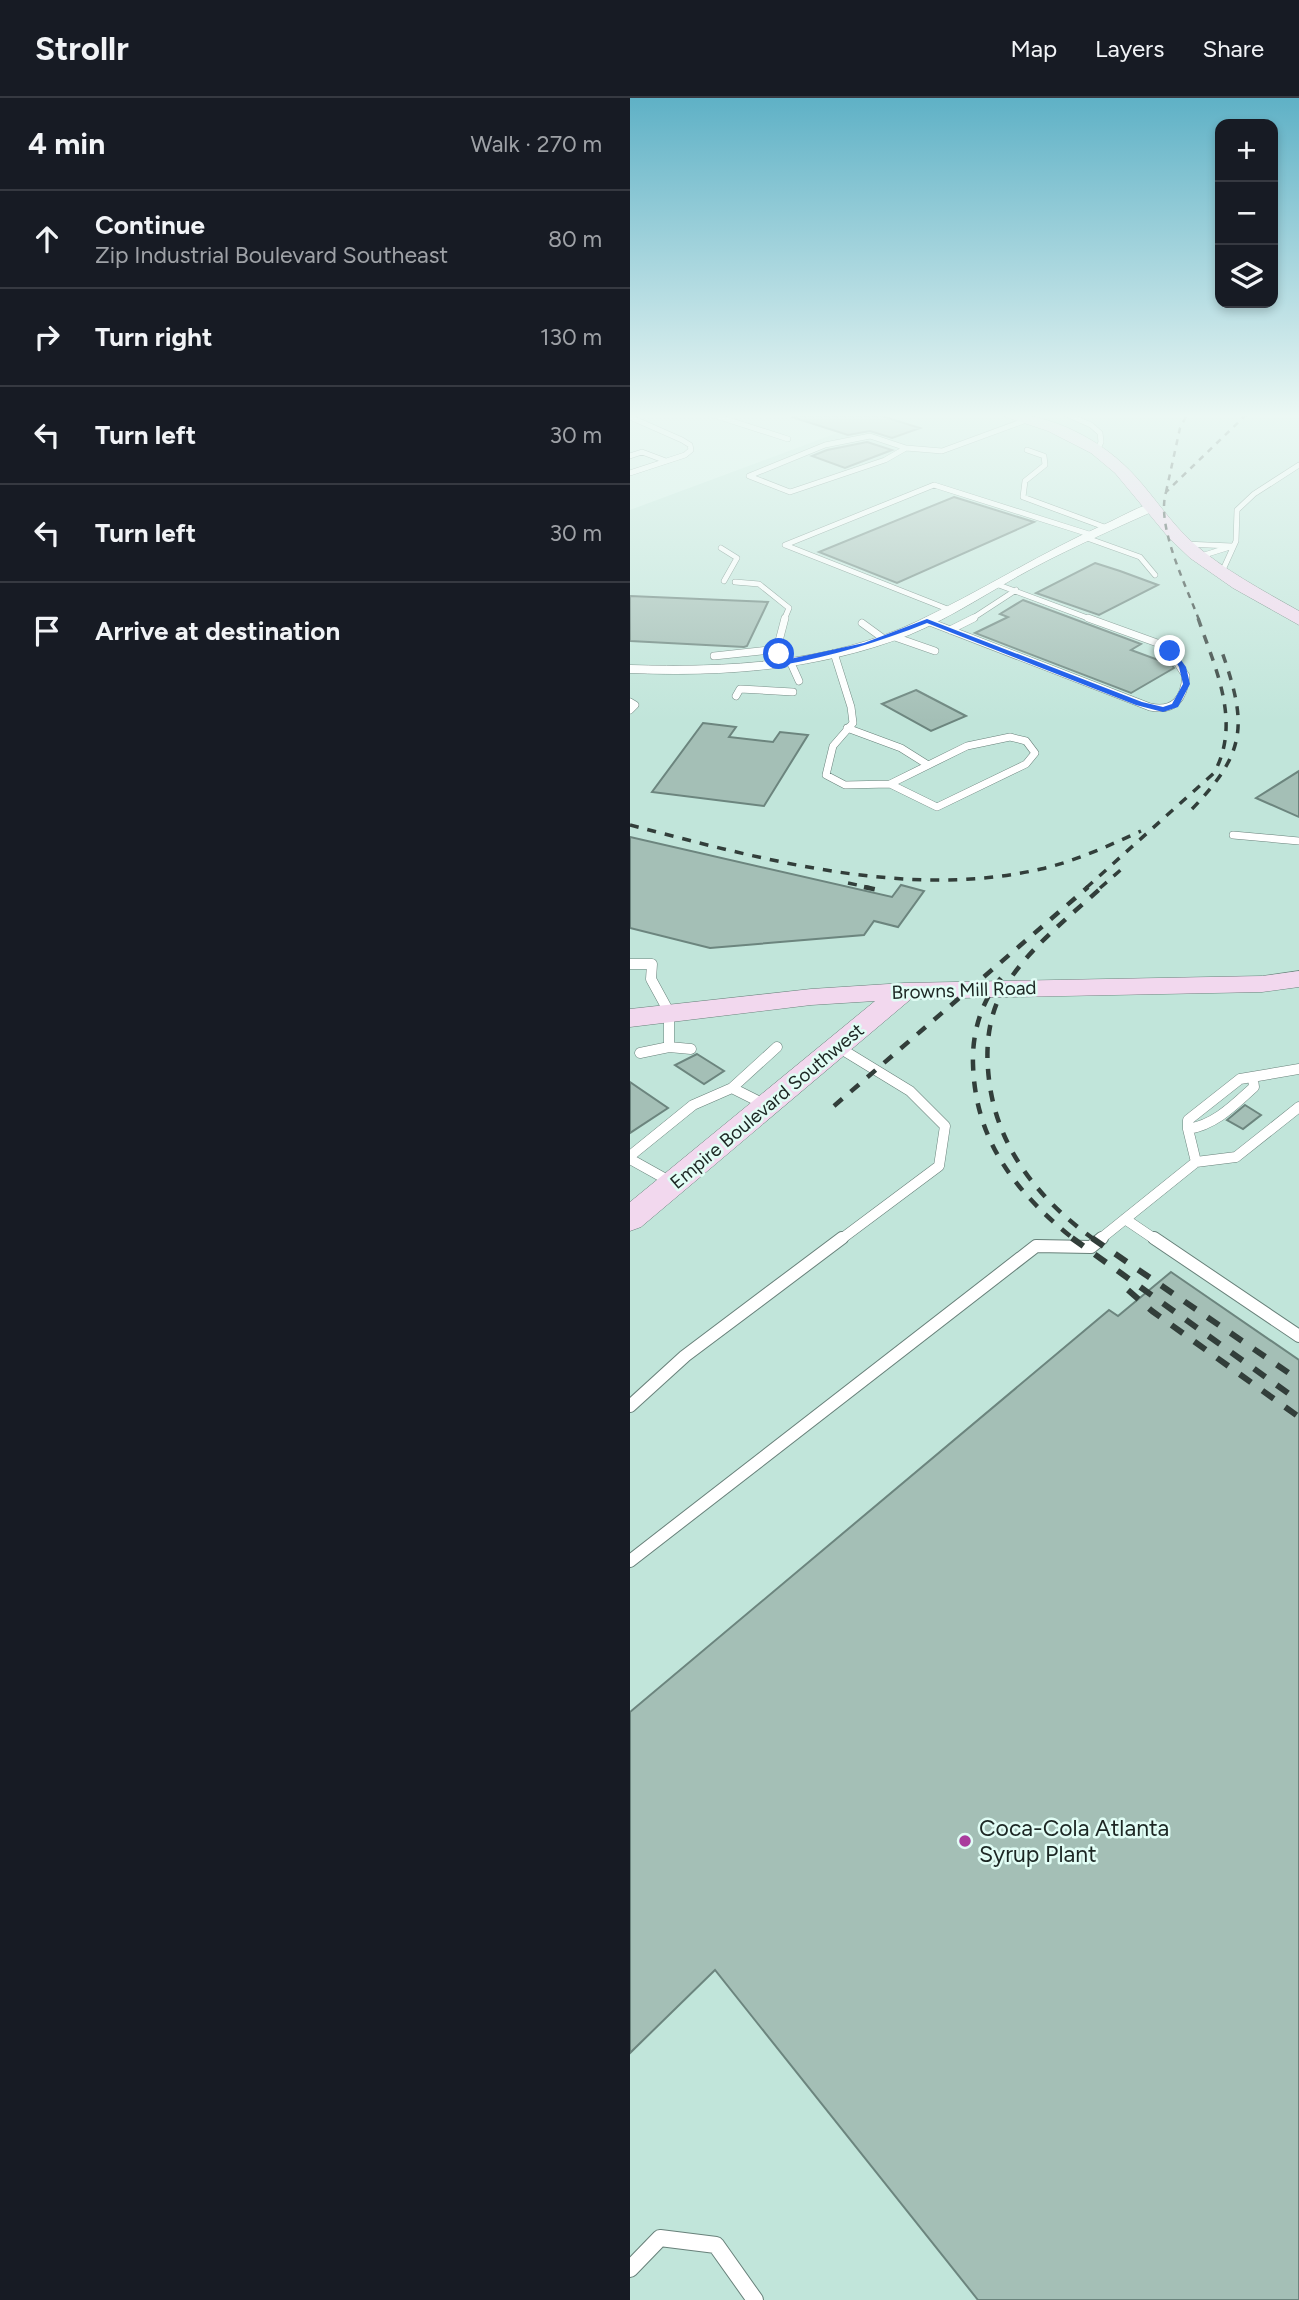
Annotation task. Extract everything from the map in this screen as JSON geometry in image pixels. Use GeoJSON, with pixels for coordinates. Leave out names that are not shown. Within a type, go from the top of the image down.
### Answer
{"type":"FeatureCollection","features":[{"type":"Feature","properties":{"kind":"street"},"geometry":{"type":"LineString","coordinates":[[630,669],[723,669],[784,658],[834,653],[888,637],[950,610],[1133,516]]}},
{"type":"Feature","properties":{"kind":"street"},"geometry":{"type":"LineString","coordinates":[[1160,516],[1184,544],[1222,572],[1299,620]]}},
{"type":"Feature","properties":{"kind":"street","name":"Browns Mill Road"},"geometry":{"type":"LineString","coordinates":[[630,1018],[811,997],[904,991],[1262,984],[1299,979]]}},
{"type":"Feature","properties":{"kind":"street","name":"Empire Boulevard Southwest"},"geometry":{"type":"LineString","coordinates":[[630,1219],[904,991]]}},
{"type":"Feature","properties":{"kind":"lane"},"geometry":{"type":"LineString","coordinates":[[858,516],[785,545],[950,610]]}},
{"type":"Feature","properties":{"kind":"lane"},"geometry":{"type":"LineString","coordinates":[[1034,516],[1140,557],[1155,575]]}},
{"type":"Feature","properties":{"kind":"lane"},"geometry":{"type":"LineString","coordinates":[[1074,516],[1107,528]]}},
{"type":"Feature","properties":{"kind":"lane"},"geometry":{"type":"LineString","coordinates":[[1222,572],[1236,541],[1237,516]]}},
{"type":"Feature","properties":{"kind":"lane"},"geometry":{"type":"LineString","coordinates":[[1053,531],[1064,526]]}},
{"type":"Feature","properties":{"kind":"lane"},"geometry":{"type":"LineString","coordinates":[[1184,544],[1232,546]]}},
{"type":"Feature","properties":{"kind":"lane"},"geometry":{"type":"LineString","coordinates":[[1201,556],[1232,546]]}},
{"type":"Feature","properties":{"kind":"lane"},"geometry":{"type":"LineString","coordinates":[[721,548],[737,558],[724,581]]}},
{"type":"Feature","properties":{"kind":"lane"},"geometry":{"type":"LineString","coordinates":[[735,582],[759,584],[789,608],[779,632],[784,658],[799,681]]}},
{"type":"Feature","properties":{"kind":"lane"},"geometry":{"type":"LineString","coordinates":[[927,621],[1150,707],[1167,710],[1175,706],[1183,693],[1186,676],[1167,648],[1063,606],[996,584]]}},
{"type":"Feature","properties":{"kind":"lane"},"geometry":{"type":"LineString","coordinates":[[911,594],[920,590]]}},
{"type":"Feature","properties":{"kind":"lane"},"geometry":{"type":"LineString","coordinates":[[950,630],[983,613],[1016,590]]}},
{"type":"Feature","properties":{"kind":"lane"},"geometry":{"type":"LineString","coordinates":[[862,623],[888,637],[935,651]]}},
{"type":"Feature","properties":{"kind":"lane"},"geometry":{"type":"LineString","coordinates":[[834,653],[851,707],[853,723],[837,737],[828,755],[826,775],[834,781],[857,787],[890,784],[980,741],[1009,735],[1023,737],[1035,752],[1026,764],[946,805],[937,807],[918,801],[890,784]]}},
{"type":"Feature","properties":{"kind":"lane"},"geometry":{"type":"LineString","coordinates":[[714,656],[784,658]]}},
{"type":"Feature","properties":{"kind":"lane"},"geometry":{"type":"LineString","coordinates":[[736,696],[740,689],[793,692]]}},
{"type":"Feature","properties":{"kind":"lane"},"geometry":{"type":"LineString","coordinates":[[630,702],[635,705],[630,710]]}},
{"type":"Feature","properties":{"kind":"lane"},"geometry":{"type":"LineString","coordinates":[[847,728],[901,748],[928,765]]}},
{"type":"Feature","properties":{"kind":"lane"},"geometry":{"type":"LineString","coordinates":[[1233,835],[1299,841]]}},
{"type":"Feature","properties":{"kind":"lane"},"geometry":{"type":"LineString","coordinates":[[630,964],[652,964],[651,979],[669,1012],[669,1047]]}},
{"type":"Feature","properties":{"kind":"lane"},"geometry":{"type":"LineString","coordinates":[[674,1183],[630,1158],[693,1104],[732,1088],[777,1046]]}},
{"type":"Feature","properties":{"kind":"lane"},"geometry":{"type":"LineString","coordinates":[[640,1053],[669,1047],[691,1049]]}},
{"type":"Feature","properties":{"kind":"lane"},"geometry":{"type":"LineString","coordinates":[[630,1406],[685,1356],[939,1166],[945,1126],[910,1091],[838,1047]]}},
{"type":"Feature","properties":{"kind":"lane"},"geometry":{"type":"LineString","coordinates":[[1196,1162],[1188,1120],[1240,1079],[1253,1079],[1299,1069]]}},
{"type":"Feature","properties":{"kind":"lane"},"geometry":{"type":"LineString","coordinates":[[1188,1129],[1202,1129],[1254,1087],[1253,1079]]}},
{"type":"Feature","properties":{"kind":"lane"},"geometry":{"type":"LineString","coordinates":[[732,1088],[767,1105]]}},
{"type":"Feature","properties":{"kind":"lane"},"geometry":{"type":"LineString","coordinates":[[630,1561],[1035,1246],[1091,1247],[1196,1162],[1236,1157],[1299,1107]]}},
{"type":"Feature","properties":{"kind":"lane"},"geometry":{"type":"LineString","coordinates":[[1125,1219],[1299,1336]]}},
{"type":"Feature","properties":{"kind":"lane"},"geometry":{"type":"LineString","coordinates":[[630,2269],[660,2238],[716,2245],[755,2300]]}},
{"type":"Feature","properties":{"kind":"shaded area"},"geometry":{"type":"Polygon","coordinates":[[[630,516],[1299,516],[1299,2300],[630,2300],[630,516]]]}},
{"type":"Feature","properties":{"kind":"building"},"geometry":{"type":"Polygon","coordinates":[[[908,516],[1014,516],[1034,522],[897,583],[819,552],[908,516]]]}},
{"type":"Feature","properties":{"kind":"building"},"geometry":{"type":"Polygon","coordinates":[[[1095,563],[1158,585],[1099,615],[1036,593],[1095,563]]]}},
{"type":"Feature","properties":{"kind":"building"},"geometry":{"type":"Polygon","coordinates":[[[630,596],[768,602],[747,646],[744,647],[630,641],[630,596]]]}},
{"type":"Feature","properties":{"kind":"building"},"geometry":{"type":"Polygon","coordinates":[[[1023,600],[1141,644],[1131,650],[1174,668],[1131,693],[975,633],[1008,617],[1000,614],[1023,600]]]}},
{"type":"Feature","properties":{"kind":"building"},"geometry":{"type":"Polygon","coordinates":[[[916,690],[966,716],[931,731],[882,704],[916,690]]]}},
{"type":"Feature","properties":{"kind":"building"},"geometry":{"type":"Polygon","coordinates":[[[703,723],[736,727],[729,737],[773,742],[780,732],[808,735],[764,806],[652,792],[703,723]]]}},
{"type":"Feature","properties":{"kind":"building"},"geometry":{"type":"Polygon","coordinates":[[[1299,771],[1299,817],[1256,798],[1299,771]]]}},
{"type":"Feature","properties":{"kind":"building"},"geometry":{"type":"Polygon","coordinates":[[[630,837],[892,897],[901,885],[924,891],[898,927],[874,921],[864,935],[710,948],[630,928],[630,837]]]}},
{"type":"Feature","properties":{"kind":"building"},"geometry":{"type":"Polygon","coordinates":[[[697,1054],[724,1071],[704,1084],[675,1065],[697,1054]]]}},
{"type":"Feature","properties":{"kind":"building"},"geometry":{"type":"Polygon","coordinates":[[[630,1082],[668,1108],[630,1133],[630,1082]]]}},
{"type":"Feature","properties":{"kind":"building"},"geometry":{"type":"Polygon","coordinates":[[[1245,1105],[1261,1115],[1243,1129],[1227,1120],[1245,1105]]]}},
{"type":"Feature","properties":{"kind":"building","name":"Coca-Cola Atlanta Syrup Plant"},"geometry":{"type":"Polygon","coordinates":[[[1171,1272],[1299,1360],[1299,2300],[978,2300],[715,1970],[630,2053],[630,1712],[1109,1310],[1118,1316],[1171,1272]]]}},
{"type":"Feature","properties":{"kind":"railway"},"geometry":{"type":"LineString","coordinates":[[1165,516],[1180,573],[1199,620]]}},
{"type":"Feature","properties":{"kind":"railway"},"geometry":{"type":"LineString","coordinates":[[1086,888],[1214,773],[1222,754],[1226,734],[1223,695],[1198,618]]}},
{"type":"Feature","properties":{"kind":"railway"},"geometry":{"type":"LineString","coordinates":[[1192,809],[1224,770],[1233,752],[1237,735],[1235,697],[1221,649]]}},
{"type":"Feature","properties":{"kind":"railway"},"geometry":{"type":"LineString","coordinates":[[630,825],[782,862],[886,878],[938,880],[990,877],[1054,866],[1141,831]]}},
{"type":"Feature","properties":{"kind":"railway"},"geometry":{"type":"LineString","coordinates":[[1100,888],[1124,867]]}},
{"type":"Feature","properties":{"kind":"railway"},"geometry":{"type":"LineString","coordinates":[[848,883],[871,888]]}},
{"type":"Feature","properties":{"kind":"railway"},"geometry":{"type":"LineString","coordinates":[[864,887],[878,890]]}},
{"type":"Feature","properties":{"kind":"railway"},"geometry":{"type":"LineString","coordinates":[[834,1106],[1088,887]]}},
{"type":"Feature","properties":{"kind":"railway"},"geometry":{"type":"LineString","coordinates":[[1095,1240],[1054,1206],[1021,1166],[1008,1145],[992,1096],[987,1051],[993,1013],[1009,980],[1046,937],[1102,887]]}},
{"type":"Feature","properties":{"kind":"railway"},"geometry":{"type":"LineString","coordinates":[[1001,978],[983,1008],[974,1041],[973,1064],[981,1117],[991,1141],[1017,1184],[1034,1204],[1075,1240]]}},
{"type":"Feature","properties":{"kind":"railway"},"geometry":{"type":"LineString","coordinates":[[1072,1238],[1299,1401]]}},
{"type":"Feature","properties":{"kind":"railway"},"geometry":{"type":"LineString","coordinates":[[1092,1238],[1299,1380]]}},
{"type":"Feature","properties":{"kind":"railway"},"geometry":{"type":"LineString","coordinates":[[1128,1290],[1152,1311],[1299,1417]]}},
{"type":"Feature","properties":{"kind":"place","name":"Coca-Cola Atlanta Syrup Plant"},"geometry":{"type":"Point","coordinates":[965,1841]}},
{"type":"Feature","properties":{"kind":"route"},"geometry":{"type":"LineString","coordinates":[[779,654],[782,662],[820,656],[866,645],[927,621],[1139,703],[1167,710],[1175,706],[1186,684],[1182,667],[1170,651]]}}]}
